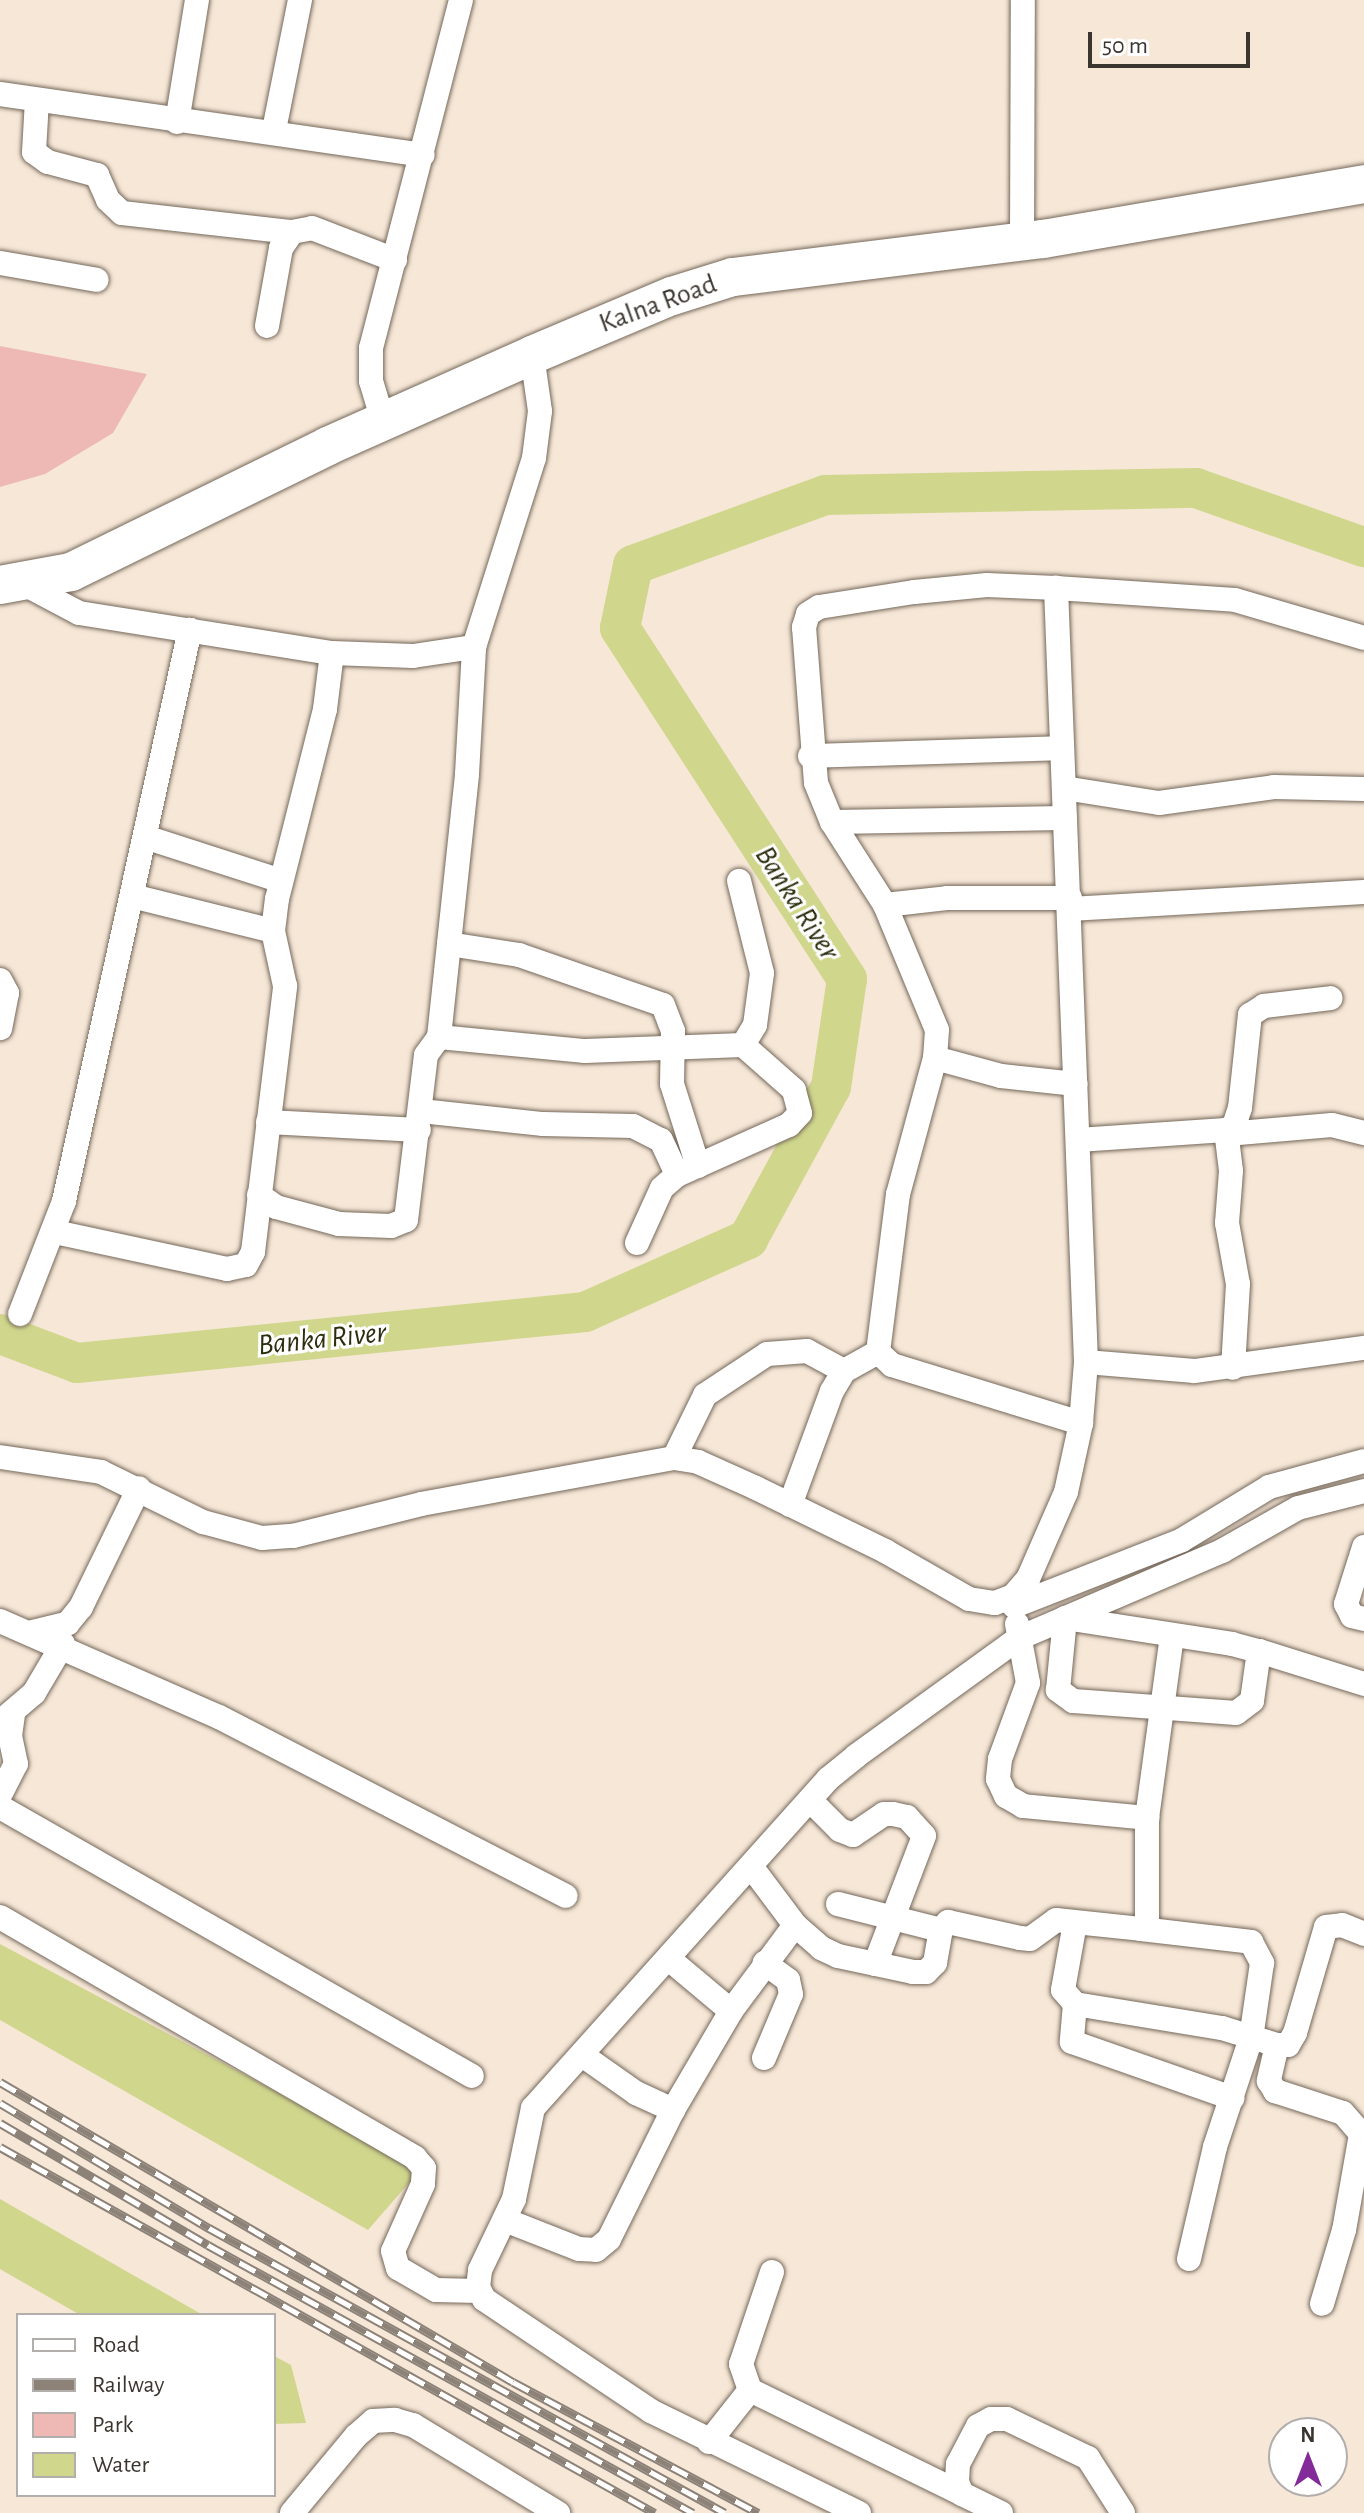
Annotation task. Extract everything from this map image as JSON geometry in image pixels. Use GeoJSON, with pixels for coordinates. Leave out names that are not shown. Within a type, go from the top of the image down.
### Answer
{"type":"FeatureCollection","features":[{"type":"Feature","properties":{"kind":"main road","name":"Kalna Road"},"geometry":{"type":"LineString","coordinates":[[12,584],[123,549],[383,421],[532,355],[733,277],[1022,242],[1364,184]]}},
{"type":"Feature","properties":{"kind":"street"},"geometry":{"type":"LineString","coordinates":[[177,122],[197,0]]}},
{"type":"Feature","properties":{"kind":"street"},"geometry":{"type":"LineString","coordinates":[[274,130],[300,0]]}},
{"type":"Feature","properties":{"kind":"street"},"geometry":{"type":"LineString","coordinates":[[383,421],[371,381],[371,348],[461,0]]}},
{"type":"Feature","properties":{"kind":"street"},"geometry":{"type":"LineString","coordinates":[[1022,242],[1023,0]]}},
{"type":"Feature","properties":{"kind":"street"},"geometry":{"type":"LineString","coordinates":[[0,94],[177,122],[274,130],[423,155]]}},
{"type":"Feature","properties":{"kind":"street"},"geometry":{"type":"LineString","coordinates":[[37,100],[34,152],[48,162],[97,175],[108,200],[122,213],[292,232],[312,228],[395,260]]}},
{"type":"Feature","properties":{"kind":"street"},"geometry":{"type":"LineString","coordinates":[[267,326],[281,248],[292,232]]}},
{"type":"Feature","properties":{"kind":"street"},"geometry":{"type":"LineString","coordinates":[[0,263],[97,280]]}},
{"type":"Feature","properties":{"kind":"street"},"geometry":{"type":"LineString","coordinates":[[259,1195],[276,1207],[339,1224],[391,1226],[406,1220],[426,1055],[439,1037],[474,647],[534,458],[540,411],[532,355]]}},
{"type":"Feature","properties":{"kind":"street"},"geometry":{"type":"LineString","coordinates":[[12,584],[79,613],[332,653],[413,656],[474,647]]}},
{"type":"Feature","properties":{"kind":"street"},"geometry":{"type":"LineString","coordinates":[[878,1352],[900,1183],[935,1058],[937,1030],[928,999],[885,905],[832,822],[810,756],[804,627],[808,614],[819,607],[946,587],[1056,588],[1235,600],[1364,638]]}},
{"type":"Feature","properties":{"kind":"street"},"geometry":{"type":"LineString","coordinates":[[1056,588],[1086,1362],[1081,1423],[1066,1492],[1028,1579],[1014,1601],[1028,1683],[1000,1759],[998,1779],[1006,1796],[1023,1806],[1147,1818]]}},
{"type":"Feature","properties":{"kind":"street"},"geometry":{"type":"LineString","coordinates":[[20,1314],[55,1232],[190,630]]}},
{"type":"Feature","properties":{"kind":"street"},"geometry":{"type":"LineString","coordinates":[[55,1232],[227,1269],[246,1265],[253,1252],[285,986],[273,931],[281,881],[325,709],[332,653]]}},
{"type":"Feature","properties":{"kind":"street"},"geometry":{"type":"LineString","coordinates":[[810,756],[1062,748]]}},
{"type":"Feature","properties":{"kind":"street"},"geometry":{"type":"LineString","coordinates":[[1064,788],[1159,803],[1274,787],[1364,789]]}},
{"type":"Feature","properties":{"kind":"street"},"geometry":{"type":"LineString","coordinates":[[832,822],[1065,818]]}},
{"type":"Feature","properties":{"kind":"street"},"geometry":{"type":"LineString","coordinates":[[145,837],[281,881]]}},
{"type":"Feature","properties":{"kind":"street"},"geometry":{"type":"LineString","coordinates":[[739,881],[762,973],[755,1025],[743,1045]]}},
{"type":"Feature","properties":{"kind":"street"},"geometry":{"type":"LineString","coordinates":[[885,905],[947,898],[1070,904],[1364,892]]}},
{"type":"Feature","properties":{"kind":"street"},"geometry":{"type":"LineString","coordinates":[[132,896],[273,931]]}},
{"type":"Feature","properties":{"kind":"street"},"geometry":{"type":"LineString","coordinates":[[449,944],[519,955],[663,1005],[671,1015],[672,1084],[688,1170]]}},
{"type":"Feature","properties":{"kind":"street"},"geometry":{"type":"LineString","coordinates":[[0,980],[7,993],[0,1028]]}},
{"type":"Feature","properties":{"kind":"street"},"geometry":{"type":"LineString","coordinates":[[1227,1132],[1234,1126],[1240,1108],[1250,1015],[1264,1006],[1331,998]]}},
{"type":"Feature","properties":{"kind":"street"},"geometry":{"type":"LineString","coordinates":[[439,1037],[585,1051],[671,1051],[743,1045],[794,1090],[800,1113],[789,1125],[688,1170],[662,1188],[637,1243]]}},
{"type":"Feature","properties":{"kind":"street"},"geometry":{"type":"LineString","coordinates":[[935,1058],[1001,1076],[1076,1084]]}},
{"type":"Feature","properties":{"kind":"street"},"geometry":{"type":"LineString","coordinates":[[268,1122],[420,1121],[633,1126],[661,1140],[688,1170]]}},
{"type":"Feature","properties":{"kind":"street"},"geometry":{"type":"LineString","coordinates":[[1078,1140],[1332,1125],[1364,1133]]}},
{"type":"Feature","properties":{"kind":"street"},"geometry":{"type":"LineString","coordinates":[[1227,1132],[1231,1171],[1227,1223],[1238,1284],[1233,1368]]}},
{"type":"Feature","properties":{"kind":"street"},"geometry":{"type":"LineString","coordinates":[[1086,1362],[1155,1369],[1233,1368],[1364,1348]]}},
{"type":"Feature","properties":{"kind":"street"},"geometry":{"type":"LineString","coordinates":[[674,1458],[705,1395],[767,1354],[807,1351],[844,1371]]}},
{"type":"Feature","properties":{"kind":"street"},"geometry":{"type":"LineString","coordinates":[[790,1505],[844,1371],[878,1352]]}},
{"type":"Feature","properties":{"kind":"street"},"geometry":{"type":"LineString","coordinates":[[878,1352],[892,1365],[1081,1423]]}},
{"type":"Feature","properties":{"kind":"street"},"geometry":{"type":"LineString","coordinates":[[0,1457],[64,1463],[139,1488],[234,1534],[293,1536],[421,1504],[674,1458],[698,1462],[790,1505],[969,1599],[995,1603],[1014,1601],[1182,1540],[1290,1478],[1364,1461]]}},
{"type":"Feature","properties":{"kind":"street"},"geometry":{"type":"LineString","coordinates":[[33,1632],[68,1623],[81,1607],[139,1488]]}},
{"type":"Feature","properties":{"kind":"street"},"geometry":{"type":"LineString","coordinates":[[859,2513],[709,2442],[612,2385],[484,2299],[479,2291],[480,2270],[505,2220],[533,2108],[753,1869],[810,1800],[856,1756],[1019,1638],[1222,1551],[1298,1508],[1364,1491]]}},
{"type":"Feature","properties":{"kind":"street"},"geometry":{"type":"LineString","coordinates":[[1364,1547],[1346,1604],[1352,1616],[1364,1619]]}},
{"type":"Feature","properties":{"kind":"street"},"geometry":{"type":"LineString","coordinates":[[1065,1618],[1259,1651],[1364,1684]]}},
{"type":"Feature","properties":{"kind":"street"},"geometry":{"type":"LineString","coordinates":[[1065,1618],[1061,1696],[1163,1708],[1247,1709],[1259,1651]]}},
{"type":"Feature","properties":{"kind":"street"},"geometry":{"type":"LineString","coordinates":[[0,1621],[63,1644],[219,1717],[566,1896]]}},
{"type":"Feature","properties":{"kind":"street"},"geometry":{"type":"LineString","coordinates":[[1141,1929],[1147,1922],[1147,1818],[1172,1636]]}},
{"type":"Feature","properties":{"kind":"street"},"geometry":{"type":"LineString","coordinates":[[0,1795],[16,1764],[7,1719],[34,1693],[63,1644]]}},
{"type":"Feature","properties":{"kind":"street"},"geometry":{"type":"LineString","coordinates":[[810,1800],[840,1830],[853,1835],[865,1831],[884,1814],[907,1817],[919,1828],[923,1848],[875,1964]]}},
{"type":"Feature","properties":{"kind":"street"},"geometry":{"type":"LineString","coordinates":[[0,1807],[472,2076]]}},
{"type":"Feature","properties":{"kind":"street"},"geometry":{"type":"LineString","coordinates":[[753,1869],[795,1925],[838,1956],[926,1972],[935,1963],[941,1930],[948,1922],[961,1922],[1030,1939],[1049,1921],[1251,1942],[1259,1948],[1262,1963],[1251,2038],[1215,2147],[1189,2259]]}},
{"type":"Feature","properties":{"kind":"street"},"geometry":{"type":"LineString","coordinates":[[838,1904],[941,1930]]}},
{"type":"Feature","properties":{"kind":"street"},"geometry":{"type":"LineString","coordinates":[[0,1917],[415,2158],[424,2168],[423,2184],[393,2251],[398,2268],[436,2290],[479,2291]]}},
{"type":"Feature","properties":{"kind":"street"},"geometry":{"type":"LineString","coordinates":[[1075,1923],[1063,1990],[1075,2004],[1277,2045],[1288,2045],[1295,2033],[1326,1927],[1342,1925],[1364,1934]]}},
{"type":"Feature","properties":{"kind":"street"},"geometry":{"type":"LineString","coordinates":[[505,2220],[579,2249],[596,2250],[609,2239],[673,2110],[731,2011],[795,1925]]}},
{"type":"Feature","properties":{"kind":"street"},"geometry":{"type":"LineString","coordinates":[[669,1959],[731,2011]]}},
{"type":"Feature","properties":{"kind":"street"},"geometry":{"type":"LineString","coordinates":[[764,2058],[791,1994],[788,1980],[765,1963]]}},
{"type":"Feature","properties":{"kind":"street"},"geometry":{"type":"LineString","coordinates":[[1075,2004],[1072,2042],[1232,2098]]}},
{"type":"Feature","properties":{"kind":"street"},"geometry":{"type":"LineString","coordinates":[[1277,2045],[1269,2081],[1275,2091],[1343,2113],[1361,2134],[1344,2230],[1322,2304]]}},
{"type":"Feature","properties":{"kind":"street"},"geometry":{"type":"LineString","coordinates":[[582,2055],[636,2093],[673,2110]]}},
{"type":"Feature","properties":{"kind":"street"},"geometry":{"type":"LineString","coordinates":[[772,2272],[741,2364],[750,2390],[1001,2513]]}},
{"type":"Feature","properties":{"kind":"street"},"geometry":{"type":"LineString","coordinates":[[709,2442],[750,2390]]}},
{"type":"Feature","properties":{"kind":"street"},"geometry":{"type":"LineString","coordinates":[[962,2494],[958,2464],[978,2426],[1007,2419],[1088,2458],[1123,2513]]}},
{"type":"Feature","properties":{"kind":"street"},"geometry":{"type":"LineString","coordinates":[[292,2513],[365,2428],[373,2421],[395,2420],[413,2425],[558,2513]]}},
{"type":"Feature","properties":{"kind":"green space"},"geometry":{"type":"Polygon","coordinates":[[[0,346],[147,374],[113,433],[45,474],[0,487],[0,346]]]}},
{"type":"Feature","properties":{"kind":"water"},"geometry":{"type":"Polygon","coordinates":[[[0,1944],[421,2169],[368,2230],[0,2020],[0,1944]]]}},
{"type":"Feature","properties":{"kind":"water"},"geometry":{"type":"Polygon","coordinates":[[[0,2199],[200,2313],[77,2313],[0,2269],[0,2199]]]}},
{"type":"Feature","properties":{"kind":"water"},"geometry":{"type":"Polygon","coordinates":[[[276,2357],[291,2365],[306,2423],[276,2424],[276,2357]]]}},
{"type":"Feature","properties":{"kind":"waterway","name":"Banka River"},"geometry":{"type":"LineString","coordinates":[[0,1334],[77,1363],[585,1312],[748,1239],[831,1087],[847,979],[620,628],[633,565],[825,495],[1196,488],[1364,547]]}},
{"type":"Feature","properties":{"kind":"railway"},"geometry":{"type":"LineString","coordinates":[[0,2082],[513,2382],[758,2513]]}},
{"type":"Feature","properties":{"kind":"railway"},"geometry":{"type":"LineString","coordinates":[[0,2103],[209,2228],[725,2513]]}},
{"type":"Feature","properties":{"kind":"railway"},"geometry":{"type":"LineString","coordinates":[[0,2123],[208,2245],[693,2513]]}},
{"type":"Feature","properties":{"kind":"railway"},"geometry":{"type":"LineString","coordinates":[[0,2147],[655,2513]]}}]}
